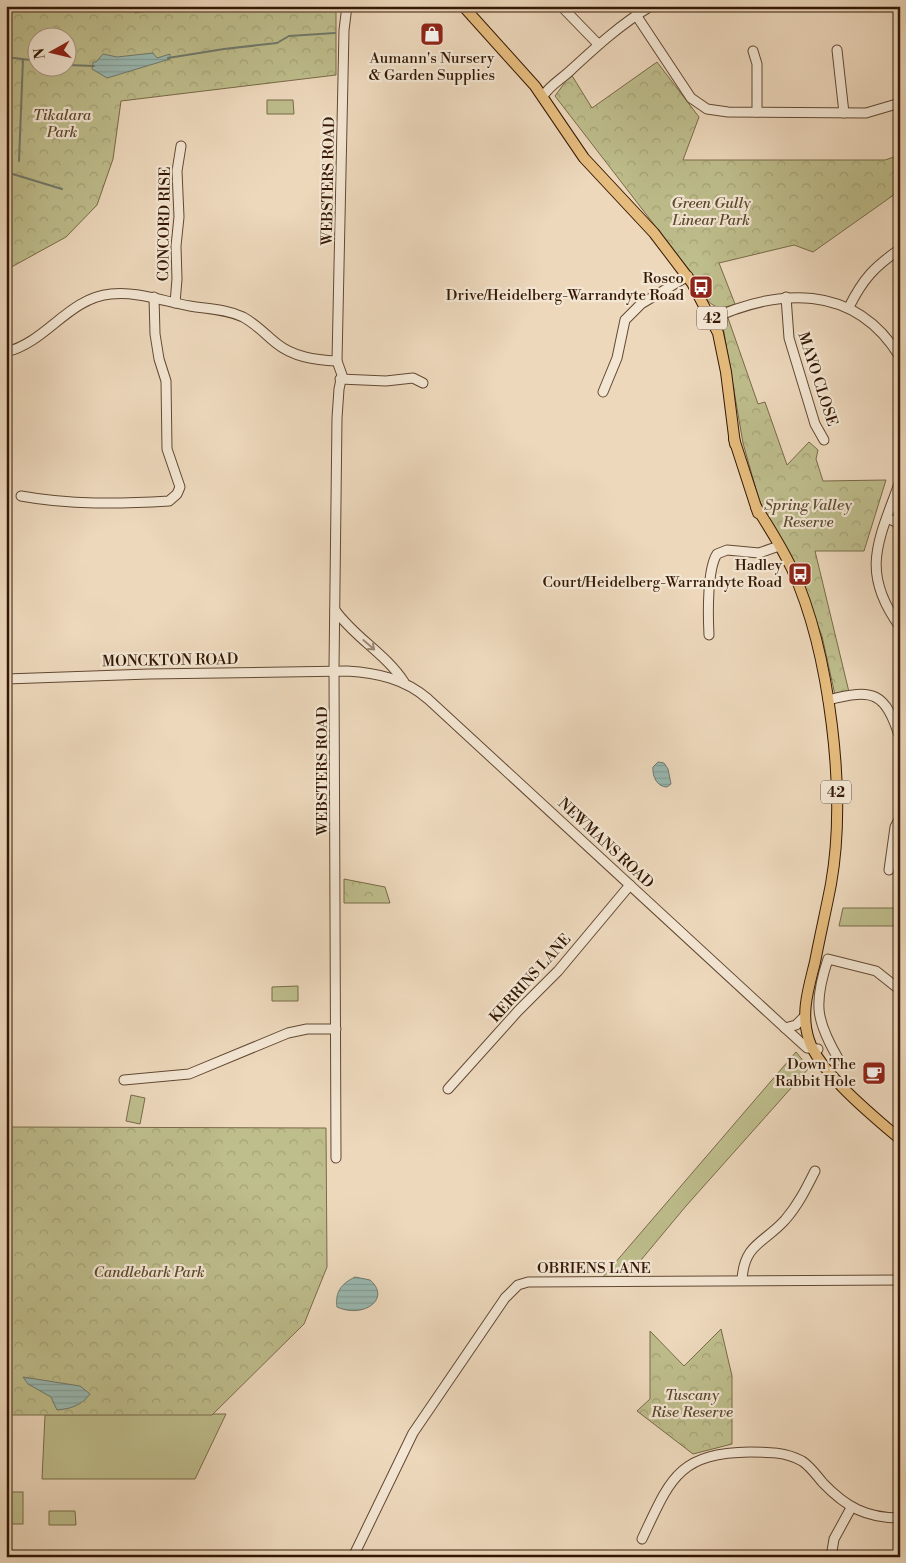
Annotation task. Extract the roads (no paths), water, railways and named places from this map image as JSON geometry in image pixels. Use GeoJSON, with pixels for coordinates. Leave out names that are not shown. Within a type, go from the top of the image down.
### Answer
{"type":"FeatureCollection","features":[{"type":"Feature","properties":{"kind":"main road","name":"42"},"geometry":{"type":"LineString","coordinates":[[463,6],[547,94],[608,184],[667,248],[709,320],[723,356],[735,444],[756,507],[777,547],[792,570],[820,661],[828,700],[836,779],[837,842],[830,887],[806,996],[805,1016],[807,1032],[815,1049]]}},
{"type":"Feature","properties":{"kind":"main road","name":"42"},"geometry":{"type":"LineString","coordinates":[[813,969],[810,1015],[815,1049]]}},
{"type":"Feature","properties":{"kind":"main road","name":"NEWMANS ROAD"},"geometry":{"type":"LineString","coordinates":[[815,1049],[840,1077],[900,1132]]}},
{"type":"Feature","properties":{"kind":"main road","name":"NEWMANS ROAD"},"geometry":{"type":"LineString","coordinates":[[815,1049],[824,1067],[900,1139]]}},
{"type":"Feature","properties":{"kind":"street","name":"WEBSTERS ROAD"},"geometry":{"type":"LineString","coordinates":[[336,1158],[335,610],[336,462],[341,381],[336,359],[344,30],[347,6]]}},
{"type":"Feature","properties":{"kind":"street"},"geometry":{"type":"LineString","coordinates":[[561,6],[598,44]]}},
{"type":"Feature","properties":{"kind":"street"},"geometry":{"type":"LineString","coordinates":[[547,94],[598,44],[651,6]]}},
{"type":"Feature","properties":{"kind":"street"},"geometry":{"type":"LineString","coordinates":[[636,15],[691,98],[698,104],[717,111],[866,113],[900,103]]}},
{"type":"Feature","properties":{"kind":"street"},"geometry":{"type":"LineString","coordinates":[[838,50],[844,113]]}},
{"type":"Feature","properties":{"kind":"street"},"geometry":{"type":"LineString","coordinates":[[753,51],[757,64],[757,112]]}},
{"type":"Feature","properties":{"kind":"street","name":"CONCORD RISE"},"geometry":{"type":"LineString","coordinates":[[175,303],[177,279],[176,246],[179,217],[177,180],[180,146]]}},
{"type":"Feature","properties":{"kind":"street"},"geometry":{"type":"LineString","coordinates":[[849,307],[862,282],[900,248]]}},
{"type":"Feature","properties":{"kind":"street"},"geometry":{"type":"LineString","coordinates":[[603,392],[617,358],[625,320],[641,304],[685,278]]}},
{"type":"Feature","properties":{"kind":"street"},"geometry":{"type":"LineString","coordinates":[[6,352],[18,349],[33,340],[68,311],[91,299],[112,294],[154,298],[223,311],[240,316],[290,351],[313,359],[336,359]]}},
{"type":"Feature","properties":{"kind":"street"},"geometry":{"type":"LineString","coordinates":[[709,320],[750,303],[786,297],[825,300],[849,307],[864,317],[899,353]]}},
{"type":"Feature","properties":{"kind":"street","name":"MAYO CLOSE"},"geometry":{"type":"LineString","coordinates":[[786,297],[788,338],[815,424],[824,440]]}},
{"type":"Feature","properties":{"kind":"street"},"geometry":{"type":"LineString","coordinates":[[21,496],[65,502],[123,503],[169,501],[177,494],[180,487],[167,449],[166,381],[155,334],[154,298]]}},
{"type":"Feature","properties":{"kind":"street"},"geometry":{"type":"LineString","coordinates":[[341,381],[386,381],[413,378],[422,383]]}},
{"type":"Feature","properties":{"kind":"street"},"geometry":{"type":"LineString","coordinates":[[900,481],[878,545],[876,570],[878,590],[900,628]]}},
{"type":"Feature","properties":{"kind":"street"},"geometry":{"type":"LineString","coordinates":[[886,518],[900,524]]}},
{"type":"Feature","properties":{"kind":"street"},"geometry":{"type":"LineString","coordinates":[[709,635],[708,603],[713,564],[717,554],[727,550],[754,553],[777,547]]}},
{"type":"Feature","properties":{"kind":"street","name":"NEWMANS ROAD"},"geometry":{"type":"LineString","coordinates":[[335,610],[346,624],[392,666],[404,682],[428,699],[807,1048],[815,1049]]}},
{"type":"Feature","properties":{"kind":"street"},"geometry":{"type":"LineString","coordinates":[[335,631],[340,625],[346,624]]}},
{"type":"Feature","properties":{"kind":"street","name":"NEWMANS ROAD"},"geometry":{"type":"LineString","coordinates":[[335,671],[371,674],[404,682]]}},
{"type":"Feature","properties":{"kind":"street","name":"MONCKTON ROAD"},"geometry":{"type":"LineString","coordinates":[[6,678],[335,671]]}},
{"type":"Feature","properties":{"kind":"street"},"geometry":{"type":"LineString","coordinates":[[828,700],[865,693],[880,698],[893,716],[900,738]]}},
{"type":"Feature","properties":{"kind":"street"},"geometry":{"type":"LineString","coordinates":[[889,870],[895,827],[900,818]]}},
{"type":"Feature","properties":{"kind":"street","name":"KERRINS LANE"},"geometry":{"type":"LineString","coordinates":[[448,1089],[518,1011],[558,970],[630,885]]}},
{"type":"Feature","properties":{"kind":"street"},"geometry":{"type":"LineString","coordinates":[[839,1060],[822,1031],[818,1016],[828,959],[876,971],[900,990]]}},
{"type":"Feature","properties":{"kind":"street"},"geometry":{"type":"LineString","coordinates":[[785,1028],[796,1025],[805,1016]]}},
{"type":"Feature","properties":{"kind":"street"},"geometry":{"type":"LineString","coordinates":[[124,1080],[181,1076],[288,1033],[307,1029],[336,1029]]}},
{"type":"Feature","properties":{"kind":"street"},"geometry":{"type":"LineString","coordinates":[[742,1280],[742,1266],[747,1255],[792,1212],[803,1196],[815,1171]]}},
{"type":"Feature","properties":{"kind":"street","name":"OBRIENS LANE"},"geometry":{"type":"LineString","coordinates":[[353,1557],[413,1433],[505,1298],[518,1285],[528,1282],[900,1280]]}},
{"type":"Feature","properties":{"kind":"street"},"geometry":{"type":"LineString","coordinates":[[642,1539],[668,1487],[677,1474],[706,1457],[743,1452],[770,1452],[789,1455],[803,1462],[834,1494],[851,1508],[877,1516],[900,1518]]}},
{"type":"Feature","properties":{"kind":"street"},"geometry":{"type":"LineString","coordinates":[[831,1557],[834,1539],[851,1508]]}},
{"type":"Feature","properties":{"kind":"water"},"geometry":{"type":"Polygon","coordinates":[[[153,53],[157,58],[170,54],[170,59],[107,78],[92,69],[93,62],[96,62],[103,54],[117,57],[153,53]]]}},
{"type":"Feature","properties":{"kind":"water"},"geometry":{"type":"Polygon","coordinates":[[[658,762],[664,763],[668,769],[671,784],[667,787],[660,785],[654,777],[653,767],[658,762]]]}},
{"type":"Feature","properties":{"kind":"water"},"geometry":{"type":"Polygon","coordinates":[[[355,1277],[370,1280],[376,1287],[378,1294],[376,1300],[365,1309],[356,1311],[337,1307],[337,1297],[340,1289],[355,1277]]]}},
{"type":"Feature","properties":{"kind":"water"},"geometry":{"type":"Polygon","coordinates":[[[23,1377],[80,1386],[90,1394],[76,1406],[57,1410],[51,1397],[28,1384],[23,1377]]]}},
{"type":"Feature","properties":{"kind":"waterway"},"geometry":{"type":"LineString","coordinates":[[168,58],[277,43],[289,36],[335,33]]}},
{"type":"Feature","properties":{"kind":"waterway"},"geometry":{"type":"LineString","coordinates":[[6,57],[28,60]]}},
{"type":"Feature","properties":{"kind":"waterway"},"geometry":{"type":"LineString","coordinates":[[19,161],[23,59]]}},
{"type":"Feature","properties":{"kind":"waterway"},"geometry":{"type":"LineString","coordinates":[[78,65],[94,66]]}},
{"type":"Feature","properties":{"kind":"waterway"},"geometry":{"type":"LineString","coordinates":[[6,172],[62,189]]}},
{"type":"Feature","properties":{"kind":"place","name":"Aumann's Nursery & Garden Supplies"},"geometry":{"type":"Point","coordinates":[432,34]}},
{"type":"Feature","properties":{"kind":"place","name":"Rosco Drive/Heidelberg-Warrandyte Road"},"geometry":{"type":"Point","coordinates":[701,287]}},
{"type":"Feature","properties":{"kind":"place","name":"Hadley Court/Heidelberg-Warrandyte Road"},"geometry":{"type":"Point","coordinates":[800,574]}},
{"type":"Feature","properties":{"kind":"place","name":"Down The Rabbit Hole"},"geometry":{"type":"Point","coordinates":[874,1073]}},
{"type":"Feature","properties":{"kind":"park label","name":"Tikalara Park"},"geometry":{"type":"Point","coordinates":[62,124]}},
{"type":"Feature","properties":{"kind":"park label","name":"Green Gully Linear Park"},"geometry":{"type":"Point","coordinates":[711,212]}},
{"type":"Feature","properties":{"kind":"park label","name":"Spring Valley Reserve"},"geometry":{"type":"Point","coordinates":[808,514]}},
{"type":"Feature","properties":{"kind":"park label","name":"Candlebark Park"},"geometry":{"type":"Point","coordinates":[149,1272]}},
{"type":"Feature","properties":{"kind":"park label","name":"Tuscany Rise Reserve"},"geometry":{"type":"Point","coordinates":[692,1404]}}]}
